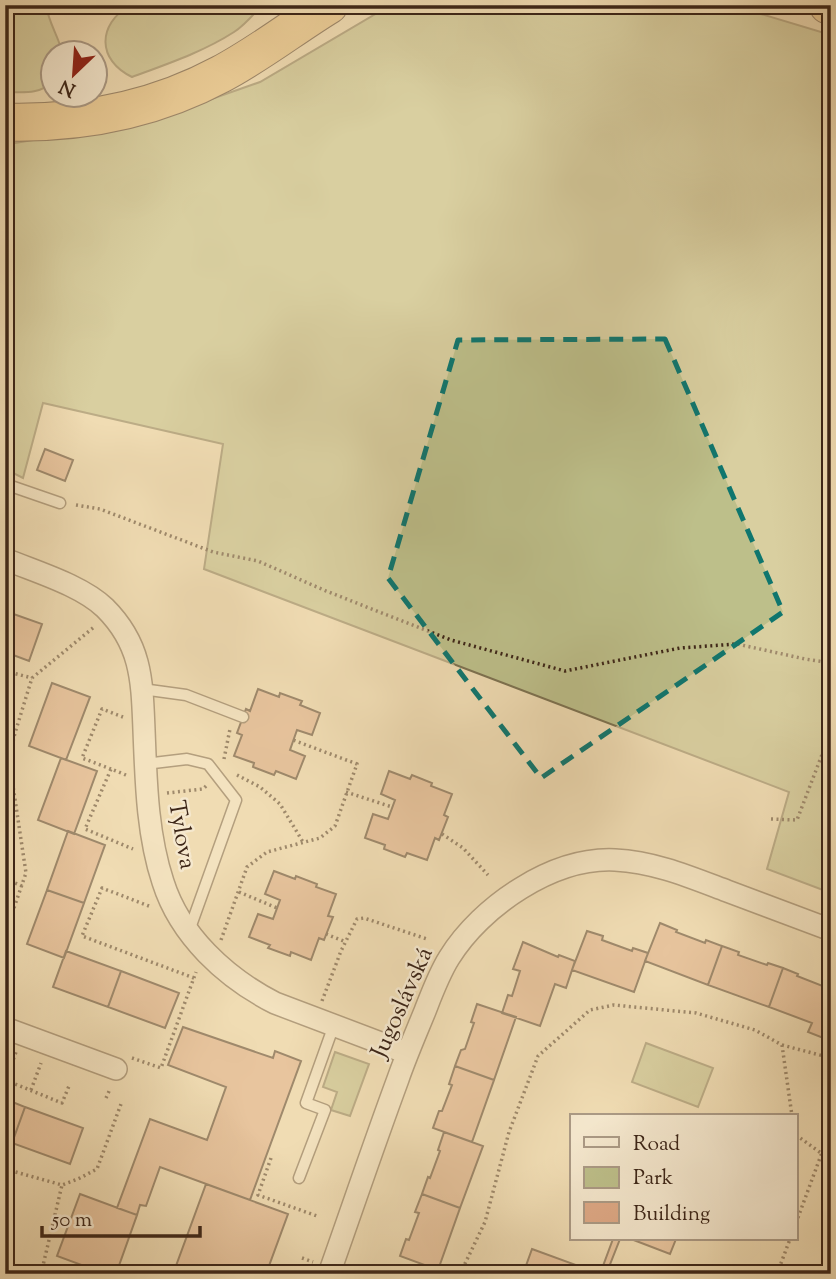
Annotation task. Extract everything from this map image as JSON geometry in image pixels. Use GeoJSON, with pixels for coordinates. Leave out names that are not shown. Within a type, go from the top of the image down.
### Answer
{"type":"FeatureCollection","features":[{"type":"Feature","properties":{"kind":"highway"},"geometry":{"type":"LineString","coordinates":[[5,110],[89,106],[124,99],[168,84],[207,66],[245,41],[267,22],[280,5]]}},
{"type":"Feature","properties":{"kind":"highway"},"geometry":{"type":"LineString","coordinates":[[5,122],[58,122],[101,116],[168,97],[223,73],[329,5]]}},
{"type":"Feature","properties":{"kind":"street","name":"Tylova"},"geometry":{"type":"LineString","coordinates":[[5,559],[92,597],[124,630],[138,664],[142,689],[139,772],[162,881],[171,904],[191,923],[208,954],[243,985],[259,995],[407,1054]]}},
{"type":"Feature","properties":{"kind":"street","name":"Jugoslávská"},"geometry":{"type":"LineString","coordinates":[[329,1274],[407,1054],[449,958],[488,912],[530,881],[572,864],[614,860],[650,864],[831,930]]}},
{"type":"Feature","properties":{"kind":"street"},"geometry":{"type":"LineString","coordinates":[[5,1028],[124,1063]]}},
{"type":"Feature","properties":{"kind":"lane"},"geometry":{"type":"LineString","coordinates":[[5,484],[60,503]]}},
{"type":"Feature","properties":{"kind":"lane"},"geometry":{"type":"LineString","coordinates":[[142,689],[187,695],[238,715]]}},
{"type":"Feature","properties":{"kind":"lane"},"geometry":{"type":"LineString","coordinates":[[139,772],[187,759],[208,764],[219,771],[236,800],[191,923]]}},
{"type":"Feature","properties":{"kind":"lane"},"geometry":{"type":"LineString","coordinates":[[299,1178],[325,1110],[306,1103],[334,1025]]}},
{"type":"Feature","properties":{"kind":"path"},"geometry":{"type":"LineString","coordinates":[[60,503],[100,509],[213,552],[258,561],[451,640],[565,671],[680,648],[737,644],[831,663]]}},
{"type":"Feature","properties":{"kind":"path"},"geometry":{"type":"LineString","coordinates":[[5,934],[26,873],[7,759],[32,678],[98,624]]}},
{"type":"Feature","properties":{"kind":"path"},"geometry":{"type":"LineString","coordinates":[[5,671],[32,678]]}},
{"type":"Feature","properties":{"kind":"path"},"geometry":{"type":"LineString","coordinates":[[129,719],[102,709],[82,758],[111,769],[139,772]]}},
{"type":"Feature","properties":{"kind":"path"},"geometry":{"type":"LineString","coordinates":[[164,793],[203,789],[219,771],[238,715]]}},
{"type":"Feature","properties":{"kind":"path"},"geometry":{"type":"LineString","coordinates":[[771,818],[797,820],[831,731]]}},
{"type":"Feature","properties":{"kind":"path"},"geometry":{"type":"LineString","coordinates":[[191,923],[219,946],[247,867],[267,852],[320,838],[335,826],[357,764],[293,740]]}},
{"type":"Feature","properties":{"kind":"path"},"geometry":{"type":"LineString","coordinates":[[111,769],[85,829],[132,849]]}},
{"type":"Feature","properties":{"kind":"path"},"geometry":{"type":"LineString","coordinates":[[219,771],[260,787],[280,804],[303,842]]}},
{"type":"Feature","properties":{"kind":"path"},"geometry":{"type":"LineString","coordinates":[[346,792],[392,807]]}},
{"type":"Feature","properties":{"kind":"path"},"geometry":{"type":"LineString","coordinates":[[442,834],[463,848],[488,874]]}},
{"type":"Feature","properties":{"kind":"path"},"geometry":{"type":"LineString","coordinates":[[5,879],[22,886]]}},
{"type":"Feature","properties":{"kind":"path"},"geometry":{"type":"LineString","coordinates":[[149,906],[102,888],[82,936],[194,978]]}},
{"type":"Feature","properties":{"kind":"path"},"geometry":{"type":"LineString","coordinates":[[239,892],[277,908]]}},
{"type":"Feature","properties":{"kind":"path"},"geometry":{"type":"LineString","coordinates":[[321,1005],[357,919],[364,918],[427,940]]}},
{"type":"Feature","properties":{"kind":"path"},"geometry":{"type":"LineString","coordinates":[[326,934],[346,942]]}},
{"type":"Feature","properties":{"kind":"path"},"geometry":{"type":"LineString","coordinates":[[124,1063],[161,1068],[199,964],[208,954]]}},
{"type":"Feature","properties":{"kind":"path"},"geometry":{"type":"LineString","coordinates":[[460,1274],[485,1222],[509,1132],[538,1056],[590,1010],[614,1005],[696,1013],[755,1030],[782,1045],[831,1058]]}},
{"type":"Feature","properties":{"kind":"path"},"geometry":{"type":"LineString","coordinates":[[782,1045],[792,1114]]}},
{"type":"Feature","properties":{"kind":"path"},"geometry":{"type":"LineString","coordinates":[[19,1046],[6,1080],[62,1102],[69,1086]]}},
{"type":"Feature","properties":{"kind":"path"},"geometry":{"type":"LineString","coordinates":[[31,1090],[44,1056]]}},
{"type":"Feature","properties":{"kind":"path"},"geometry":{"type":"LineString","coordinates":[[5,1169],[62,1185],[97,1169],[121,1104]]}},
{"type":"Feature","properties":{"kind":"path"},"geometry":{"type":"LineString","coordinates":[[798,1217],[831,1128]]}},
{"type":"Feature","properties":{"kind":"path"},"geometry":{"type":"LineString","coordinates":[[798,1136],[821,1153]]}},
{"type":"Feature","properties":{"kind":"path"},"geometry":{"type":"LineString","coordinates":[[271,1158],[258,1195],[317,1216]]}},
{"type":"Feature","properties":{"kind":"path"},"geometry":{"type":"LineString","coordinates":[[41,1274],[62,1185]]}},
{"type":"Feature","properties":{"kind":"path"},"geometry":{"type":"LineString","coordinates":[[777,1274],[790,1240]]}},
{"type":"Feature","properties":{"kind":"highlighted area"},"geometry":{"type":"Polygon","coordinates":[[[665,339],[783,612],[541,778],[388,578],[458,340],[665,339]]]}},
{"type":"Feature","properties":{"kind":"green space"},"geometry":{"type":"Polygon","coordinates":[[[5,5],[46,5],[57,38],[38,38],[38,90],[5,92],[5,5]]]}},
{"type":"Feature","properties":{"kind":"green space"},"geometry":{"type":"Polygon","coordinates":[[[130,5],[262,5],[242,26],[210,46],[132,77],[121,70],[108,54],[107,32],[119,13],[130,5]]]}},
{"type":"Feature","properties":{"kind":"green space"},"geometry":{"type":"Polygon","coordinates":[[[398,5],[731,5],[831,35],[831,893],[767,869],[789,792],[204,569],[223,444],[43,403],[23,478],[5,469],[5,142],[15,143],[149,121],[260,82],[379,12],[398,5]]]}},
{"type":"Feature","properties":{"kind":"green space"},"geometry":{"type":"Polygon","coordinates":[[[646,1043],[713,1068],[698,1107],[632,1082],[646,1043]]]}},
{"type":"Feature","properties":{"kind":"green space"},"geometry":{"type":"Polygon","coordinates":[[[335,1052],[369,1064],[350,1116],[331,1110],[337,1092],[323,1087],[335,1052]]]}},
{"type":"Feature","properties":{"kind":"building"},"geometry":{"type":"Polygon","coordinates":[[[45,449],[73,460],[65,481],[37,470],[45,449]]]}},
{"type":"Feature","properties":{"kind":"building"},"geometry":{"type":"Polygon","coordinates":[[[5,611],[42,624],[29,661],[5,652],[5,611]]]}},
{"type":"Feature","properties":{"kind":"building"},"geometry":{"type":"Polygon","coordinates":[[[52,683],[90,697],[66,760],[29,746],[52,683]]]}},
{"type":"Feature","properties":{"kind":"building"},"geometry":{"type":"Polygon","coordinates":[[[258,689],[279,697],[280,693],[302,701],[300,705],[320,713],[312,735],[297,730],[290,750],[305,756],[296,779],[276,771],[274,775],[253,767],[254,763],[234,756],[242,735],[237,733],[246,709],[250,711],[258,689]]]}},
{"type":"Feature","properties":{"kind":"building"},"geometry":{"type":"Polygon","coordinates":[[[61,758],[97,771],[74,834],[38,820],[61,758]]]}},
{"type":"Feature","properties":{"kind":"building"},"geometry":{"type":"Polygon","coordinates":[[[389,771],[410,779],[412,775],[452,794],[444,815],[448,817],[439,840],[435,838],[427,860],[407,853],[405,857],[384,849],[385,845],[365,838],[373,814],[388,819],[395,800],[381,794],[389,771]]]}},
{"type":"Feature","properties":{"kind":"building"},"geometry":{"type":"Polygon","coordinates":[[[68,831],[105,845],[84,903],[47,890],[68,831]]]}},
{"type":"Feature","properties":{"kind":"building"},"geometry":{"type":"Polygon","coordinates":[[[274,871],[295,879],[296,876],[336,894],[328,916],[333,917],[324,940],[319,938],[311,960],[291,952],[290,956],[268,948],[270,945],[249,937],[258,914],[273,919],[280,900],[265,894],[274,871]]]}},
{"type":"Feature","properties":{"kind":"building"},"geometry":{"type":"Polygon","coordinates":[[[47,890],[84,903],[64,958],[27,944],[47,890]]]}},
{"type":"Feature","properties":{"kind":"building"},"geometry":{"type":"Polygon","coordinates":[[[660,923],[705,943],[706,940],[722,946],[708,985],[645,961],[660,923]]]}},
{"type":"Feature","properties":{"kind":"building"},"geometry":{"type":"Polygon","coordinates":[[[587,931],[603,936],[602,940],[632,951],[633,948],[648,953],[634,992],[572,970],[587,931]]]}},
{"type":"Feature","properties":{"kind":"building"},"geometry":{"type":"Polygon","coordinates":[[[523,942],[575,961],[566,988],[555,984],[540,1026],[502,1013],[508,995],[512,996],[520,971],[513,969],[523,942]]]}},
{"type":"Feature","properties":{"kind":"building"},"geometry":{"type":"Polygon","coordinates":[[[722,946],[739,952],[738,955],[783,968],[769,1007],[708,985],[722,946]]]}},
{"type":"Feature","properties":{"kind":"building"},"geometry":{"type":"Polygon","coordinates":[[[66,951],[121,971],[108,1007],[53,987],[66,951]]]}},
{"type":"Feature","properties":{"kind":"building"},"geometry":{"type":"Polygon","coordinates":[[[783,968],[825,987],[828,980],[831,981],[831,1041],[808,1032],[812,1023],[769,1007],[783,968]]]}},
{"type":"Feature","properties":{"kind":"building"},"geometry":{"type":"Polygon","coordinates":[[[121,971],[179,993],[165,1028],[108,1007],[121,971]]]}},
{"type":"Feature","properties":{"kind":"building"},"geometry":{"type":"Polygon","coordinates":[[[477,1004],[516,1017],[494,1080],[455,1066],[461,1050],[465,1049],[477,1004]]]}},
{"type":"Feature","properties":{"kind":"building"},"geometry":{"type":"Polygon","coordinates":[[[183,1027],[273,1058],[275,1051],[301,1061],[250,1200],[160,1167],[146,1206],[140,1205],[137,1215],[117,1208],[150,1119],[207,1140],[226,1087],[168,1065],[183,1027]]]}},
{"type":"Feature","properties":{"kind":"building"},"geometry":{"type":"Polygon","coordinates":[[[455,1066],[494,1080],[472,1142],[433,1128],[452,1085],[449,1084],[455,1066]]]}},
{"type":"Feature","properties":{"kind":"building"},"geometry":{"type":"Polygon","coordinates":[[[5,1099],[25,1107],[12,1143],[5,1141],[5,1099]]]}},
{"type":"Feature","properties":{"kind":"building"},"geometry":{"type":"Polygon","coordinates":[[[25,1107],[83,1128],[70,1164],[12,1143],[25,1107]]]}},
{"type":"Feature","properties":{"kind":"building"},"geometry":{"type":"Polygon","coordinates":[[[444,1132],[483,1146],[460,1208],[422,1194],[440,1151],[438,1150],[444,1132]]]}},
{"type":"Feature","properties":{"kind":"building"},"geometry":{"type":"Polygon","coordinates":[[[206,1184],[288,1214],[266,1274],[173,1274],[206,1184]]]}},
{"type":"Feature","properties":{"kind":"building"},"geometry":{"type":"Polygon","coordinates":[[[80,1194],[137,1215],[116,1274],[106,1274],[57,1256],[80,1194]]]}},
{"type":"Feature","properties":{"kind":"building"},"geometry":{"type":"Polygon","coordinates":[[[422,1194],[460,1208],[438,1270],[400,1256],[419,1213],[415,1212],[422,1194]]]}},
{"type":"Feature","properties":{"kind":"building"},"geometry":{"type":"Polygon","coordinates":[[[613,1240],[620,1240],[607,1272],[611,1274],[600,1274],[613,1240]]]}},
{"type":"Feature","properties":{"kind":"building"},"geometry":{"type":"Polygon","coordinates":[[[634,1240],[676,1240],[670,1254],[634,1240]]]}},
{"type":"Feature","properties":{"kind":"building"},"geometry":{"type":"Polygon","coordinates":[[[532,1249],[576,1265],[573,1274],[523,1274],[532,1249]]]}}]}
